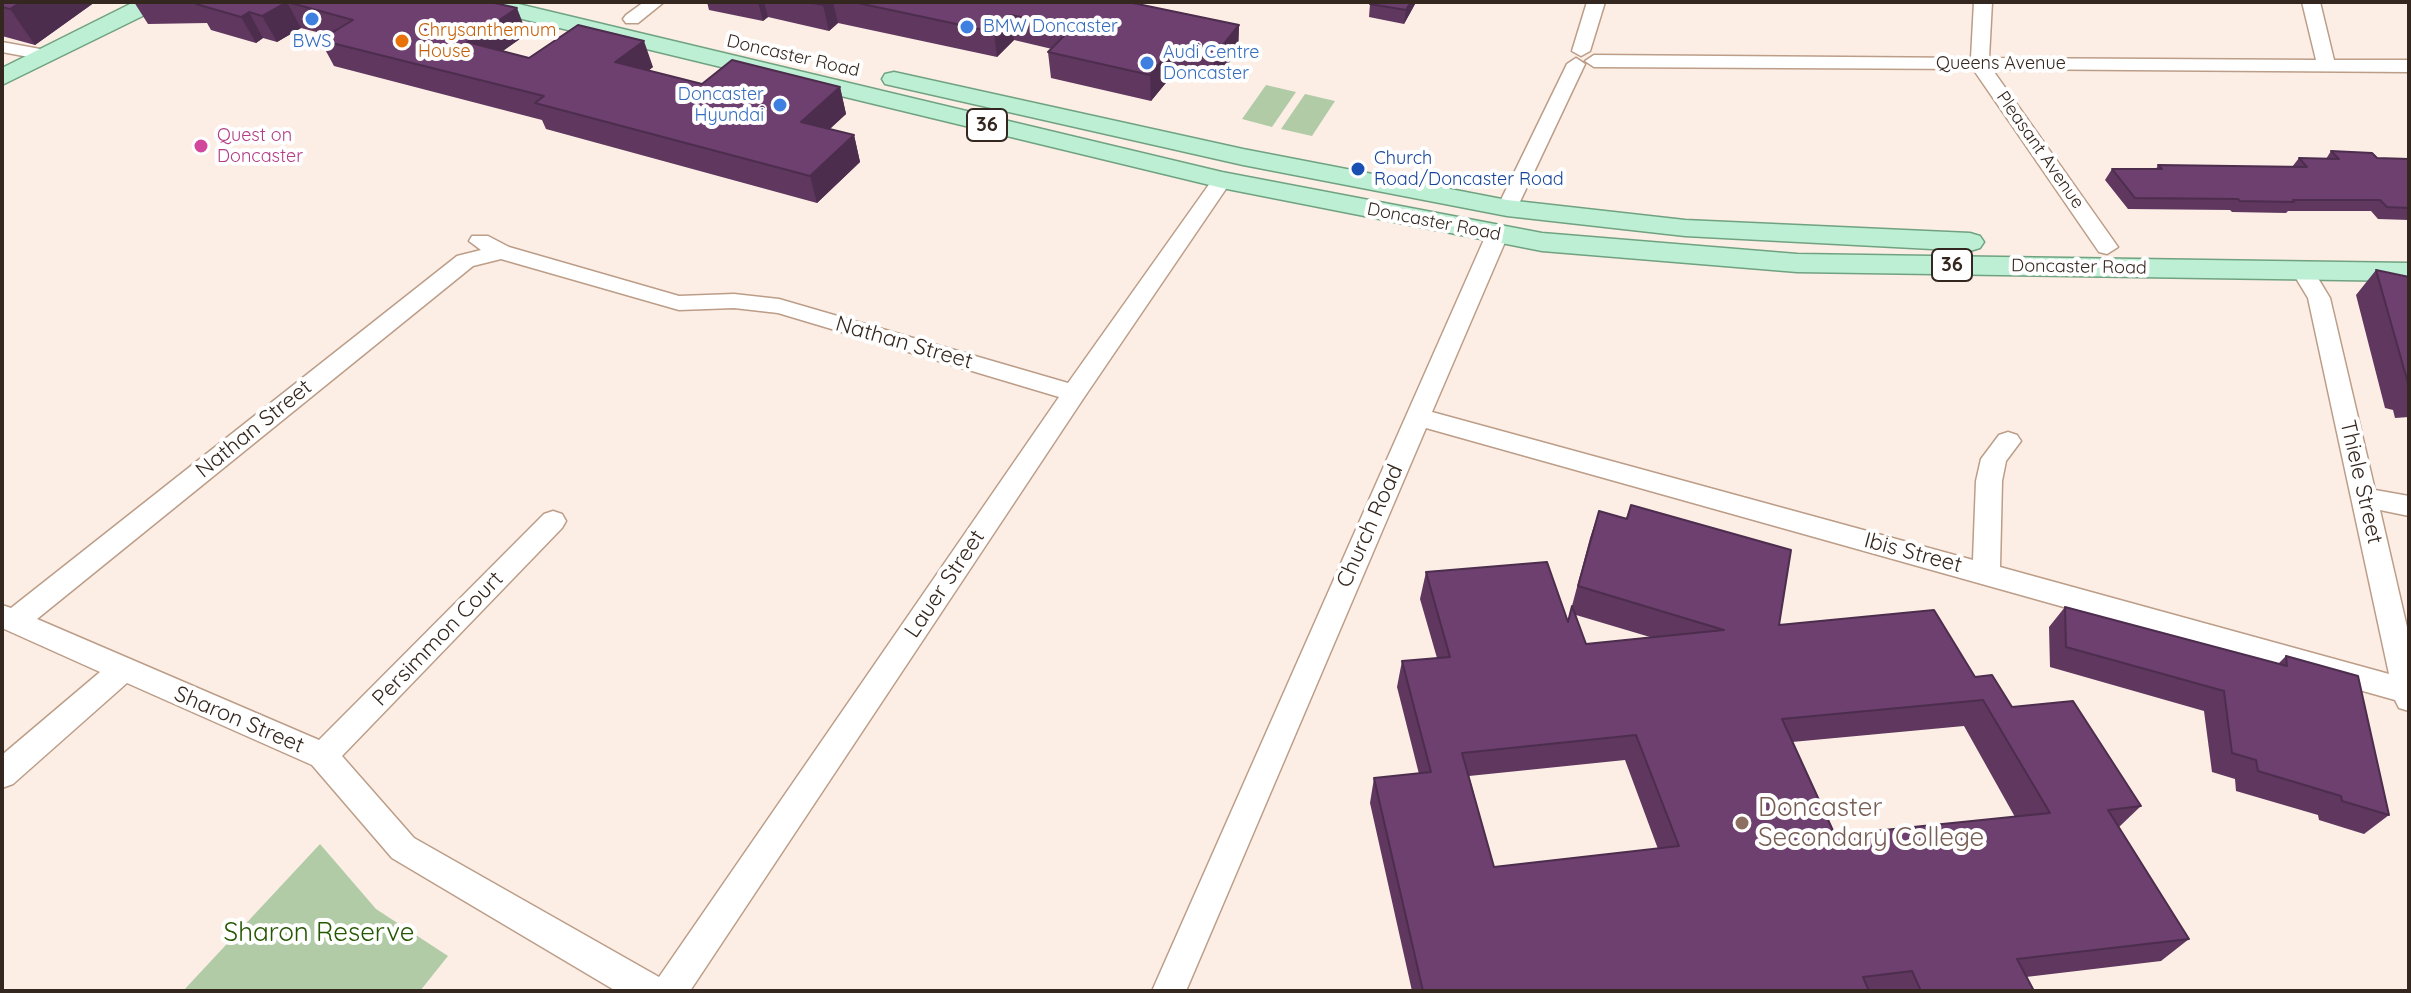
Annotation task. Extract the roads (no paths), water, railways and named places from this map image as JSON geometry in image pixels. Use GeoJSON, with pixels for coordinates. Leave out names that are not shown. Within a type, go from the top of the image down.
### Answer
{"type":"FeatureCollection","features":[{"type":"Feature","properties":{"kind":"main road"},"geometry":{"type":"LineString","coordinates":[[2,78],[122,7],[153,2]]}},
{"type":"Feature","properties":{"kind":"main road","name":"Doncaster Road"},"geometry":{"type":"LineString","coordinates":[[482,2],[1222,180],[1497,235],[1643,252],[1797,263],[2409,272]]}},
{"type":"Feature","properties":{"kind":"main road","name":"Doncaster Road"},"geometry":{"type":"LineString","coordinates":[[558,2],[1243,157],[1507,208],[1685,228],[1851,239],[2107,247],[2409,251]]}},
{"type":"Feature","properties":{"kind":"main road"},"geometry":{"type":"LineString","coordinates":[[994,127],[1013,106]]}},
{"type":"Feature","properties":{"kind":"main road","name":"Church Road"},"geometry":{"type":"LineString","coordinates":[[1497,235],[1507,208]]}},
{"type":"Feature","properties":{"kind":"street"},"geometry":{"type":"LineString","coordinates":[[632,19],[655,2]]}},
{"type":"Feature","properties":{"kind":"street","name":"Church Road"},"geometry":{"type":"LineString","coordinates":[[1507,208],[1583,58],[1596,2]]}},
{"type":"Feature","properties":{"kind":"street"},"geometry":{"type":"LineString","coordinates":[[1980,65],[1983,2]]}},
{"type":"Feature","properties":{"kind":"street"},"geometry":{"type":"LineString","coordinates":[[2311,2],[2326,63]]}},
{"type":"Feature","properties":{"kind":"street"},"geometry":{"type":"LineString","coordinates":[[2,47],[38,59]]}},
{"type":"Feature","properties":{"kind":"street"},"geometry":{"type":"LineString","coordinates":[[2,54],[38,59]]}},
{"type":"Feature","properties":{"kind":"street","name":"Queens Avenue"},"geometry":{"type":"LineString","coordinates":[[1583,58],[1980,65],[2326,63],[2409,66]]}},
{"type":"Feature","properties":{"kind":"street","name":"Pleasant Avenue"},"geometry":{"type":"LineString","coordinates":[[1980,65],[2107,247]]}},
{"type":"Feature","properties":{"kind":"street","name":"Lauer Street"},"geometry":{"type":"LineString","coordinates":[[670,991],[1074,393],[1222,180]]}},
{"type":"Feature","properties":{"kind":"street","name":"Church Road"},"geometry":{"type":"LineString","coordinates":[[1169,991],[1497,235]]}},
{"type":"Feature","properties":{"kind":"street","name":"Nathan Street"},"geometry":{"type":"LineString","coordinates":[[8,618],[465,261],[490,246],[679,303],[734,301],[779,306],[1074,393]]}},
{"type":"Feature","properties":{"kind":"street","name":"Thiele Street"},"geometry":{"type":"LineString","coordinates":[[2302,270],[2319,298],[2408,695]]}},
{"type":"Feature","properties":{"kind":"street","name":"Ibis Street"},"geometry":{"type":"LineString","coordinates":[[1418,417],[1986,574],[2408,695]]}},
{"type":"Feature","properties":{"kind":"street"},"geometry":{"type":"LineString","coordinates":[[1986,574],[1989,481],[1994,459],[2008,441]]}},
{"type":"Feature","properties":{"kind":"street"},"geometry":{"type":"LineString","coordinates":[[2366,498],[2409,506]]}},
{"type":"Feature","properties":{"kind":"street","name":"Persimmon Court"},"geometry":{"type":"LineString","coordinates":[[323,756],[553,521]]}},
{"type":"Feature","properties":{"kind":"street","name":"Sharon Street"},"geometry":{"type":"LineString","coordinates":[[8,618],[323,756],[403,848],[649,991]]}},
{"type":"Feature","properties":{"kind":"street"},"geometry":{"type":"LineString","coordinates":[[2,774],[122,670]]}},
{"type":"Feature","properties":{"kind":"place","name":"BWS"},"geometry":{"type":"Point","coordinates":[312,19]}},
{"type":"Feature","properties":{"kind":"place","name":"BMW Doncaster"},"geometry":{"type":"Point","coordinates":[967,27]}},
{"type":"Feature","properties":{"kind":"place","name":"Chrysanthemum House"},"geometry":{"type":"Point","coordinates":[402,41]}},
{"type":"Feature","properties":{"kind":"place","name":"Audi Centre Doncaster"},"geometry":{"type":"Point","coordinates":[1147,63]}},
{"type":"Feature","properties":{"kind":"place","name":"Doncaster Hyundai"},"geometry":{"type":"Point","coordinates":[780,105]}},
{"type":"Feature","properties":{"kind":"place","name":"Quest on Doncaster"},"geometry":{"type":"Point","coordinates":[201,146]}},
{"type":"Feature","properties":{"kind":"place","name":"Church Road/Doncaster Road"},"geometry":{"type":"Point","coordinates":[1358,169]}},
{"type":"Feature","properties":{"kind":"place","name":"Doncaster Secondary College"},"geometry":{"type":"Point","coordinates":[1742,823]}},
{"type":"Feature","properties":{"kind":"park label","name":"Sharon Reserve"},"geometry":{"type":"Point","coordinates":[319,933]}}]}
